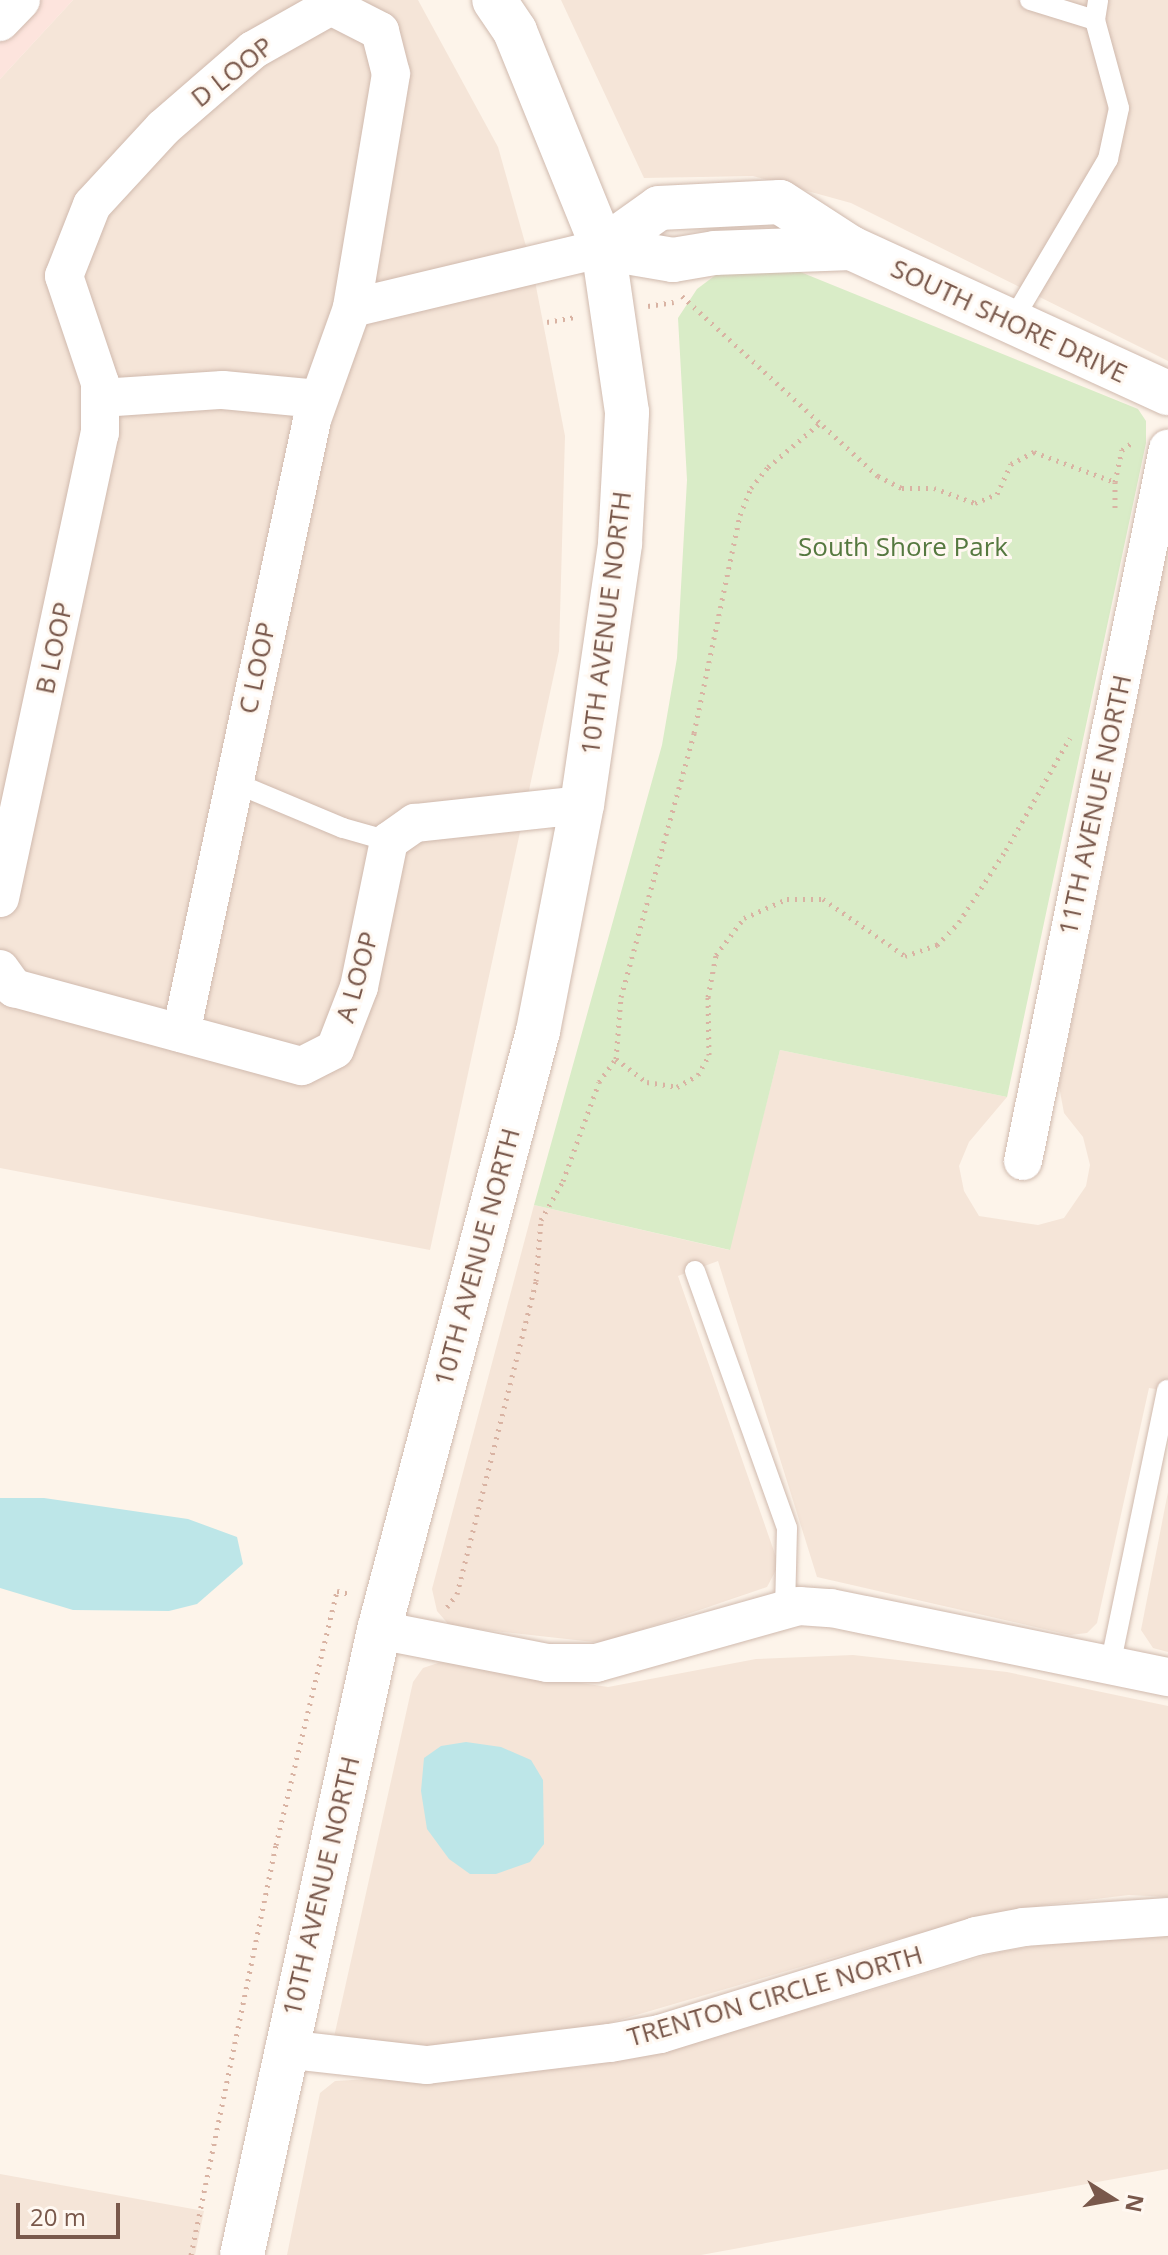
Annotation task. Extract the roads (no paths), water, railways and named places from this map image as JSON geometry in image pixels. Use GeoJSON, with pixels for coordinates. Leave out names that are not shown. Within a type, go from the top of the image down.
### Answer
{"type":"FeatureCollection","features":[{"type":"Feature","properties":{"kind":"street"},"geometry":{"type":"LineString","coordinates":[[0,22],[21,0]]}},
{"type":"Feature","properties":{"kind":"street"},"geometry":{"type":"LineString","coordinates":[[352,308],[603,248],[515,31],[494,0]]}},
{"type":"Feature","properties":{"kind":"street","name":"D LOOP"},"geometry":{"type":"LineString","coordinates":[[101,398],[64,276],[92,205],[163,128],[253,50],[331,6],[380,31],[391,74],[352,308]]}},
{"type":"Feature","properties":{"kind":"street","name":"SOUTH SHORE DRIVE"},"geometry":{"type":"LineString","coordinates":[[603,248],[659,208],[728,201],[780,202],[851,248],[1168,393]]}},
{"type":"Feature","properties":{"kind":"street","name":"SOUTH SHORE DRIVE"},"geometry":{"type":"LineString","coordinates":[[603,248],[673,260],[715,253],[851,248]]}},
{"type":"Feature","properties":{"kind":"street","name":"10TH AVENUE NORTH"},"geometry":{"type":"LineString","coordinates":[[242,2255],[284,2049],[379,1630],[538,1031],[582,805],[620,543],[627,412],[603,248]]}},
{"type":"Feature","properties":{"kind":"street","name":"C LOOP"},"geometry":{"type":"LineString","coordinates":[[181,1033],[233,782],[319,399],[352,308]]}},
{"type":"Feature","properties":{"kind":"street"},"geometry":{"type":"LineString","coordinates":[[101,398],[223,390],[319,399]]}},
{"type":"Feature","properties":{"kind":"street","name":"B LOOP"},"geometry":{"type":"LineString","coordinates":[[0,898],[100,433],[101,398]]}},
{"type":"Feature","properties":{"kind":"street","name":"11TH AVENUE NORTH"},"geometry":{"type":"LineString","coordinates":[[1023,1161],[1168,449]]}},
{"type":"Feature","properties":{"kind":"street"},"geometry":{"type":"LineString","coordinates":[[389,841],[415,823],[582,805]]}},
{"type":"Feature","properties":{"kind":"street","name":"A LOOP"},"geometry":{"type":"LineString","coordinates":[[0,969],[14,988],[302,1066],[335,1049],[359,987],[389,841]]}},
{"type":"Feature","properties":{"kind":"street"},"geometry":{"type":"LineString","coordinates":[[379,1630],[547,1663],[596,1663],[642,1654],[785,1608],[831,1608],[1168,1677]]}},
{"type":"Feature","properties":{"kind":"street","name":"TRENTON CIRCLE NORTH"},"geometry":{"type":"LineString","coordinates":[[284,2049],[427,2065],[610,2043],[660,2034],[976,1936],[1024,1927],[1168,1917]]}},
{"type":"Feature","properties":{"kind":"lane"},"geometry":{"type":"LineString","coordinates":[[1011,323],[1108,159],[1119,108],[1097,10],[1030,0]]}},
{"type":"Feature","properties":{"kind":"lane"},"geometry":{"type":"LineString","coordinates":[[233,782],[343,828],[389,841]]}},
{"type":"Feature","properties":{"kind":"lane"},"geometry":{"type":"LineString","coordinates":[[695,1271],[787,1528],[785,1608]]}},
{"type":"Feature","properties":{"kind":"lane"},"geometry":{"type":"LineString","coordinates":[[1110,1666],[1167,1390]]}},
{"type":"Feature","properties":{"kind":"water"},"geometry":{"type":"Polygon","coordinates":[[[0,1498],[44,1498],[188,1519],[237,1537],[243,1564],[197,1604],[169,1611],[73,1610],[0,1588],[0,1498]]]}},
{"type":"Feature","properties":{"kind":"water"},"geometry":{"type":"Polygon","coordinates":[[[466,1742],[501,1747],[531,1760],[543,1780],[544,1844],[530,1862],[496,1874],[470,1874],[449,1859],[427,1829],[421,1791],[424,1758],[441,1746],[466,1742]]]}},
{"type":"Feature","properties":{"kind":"park label","name":"South Shore Park"},"geometry":{"type":"Point","coordinates":[903,547]}}]}
